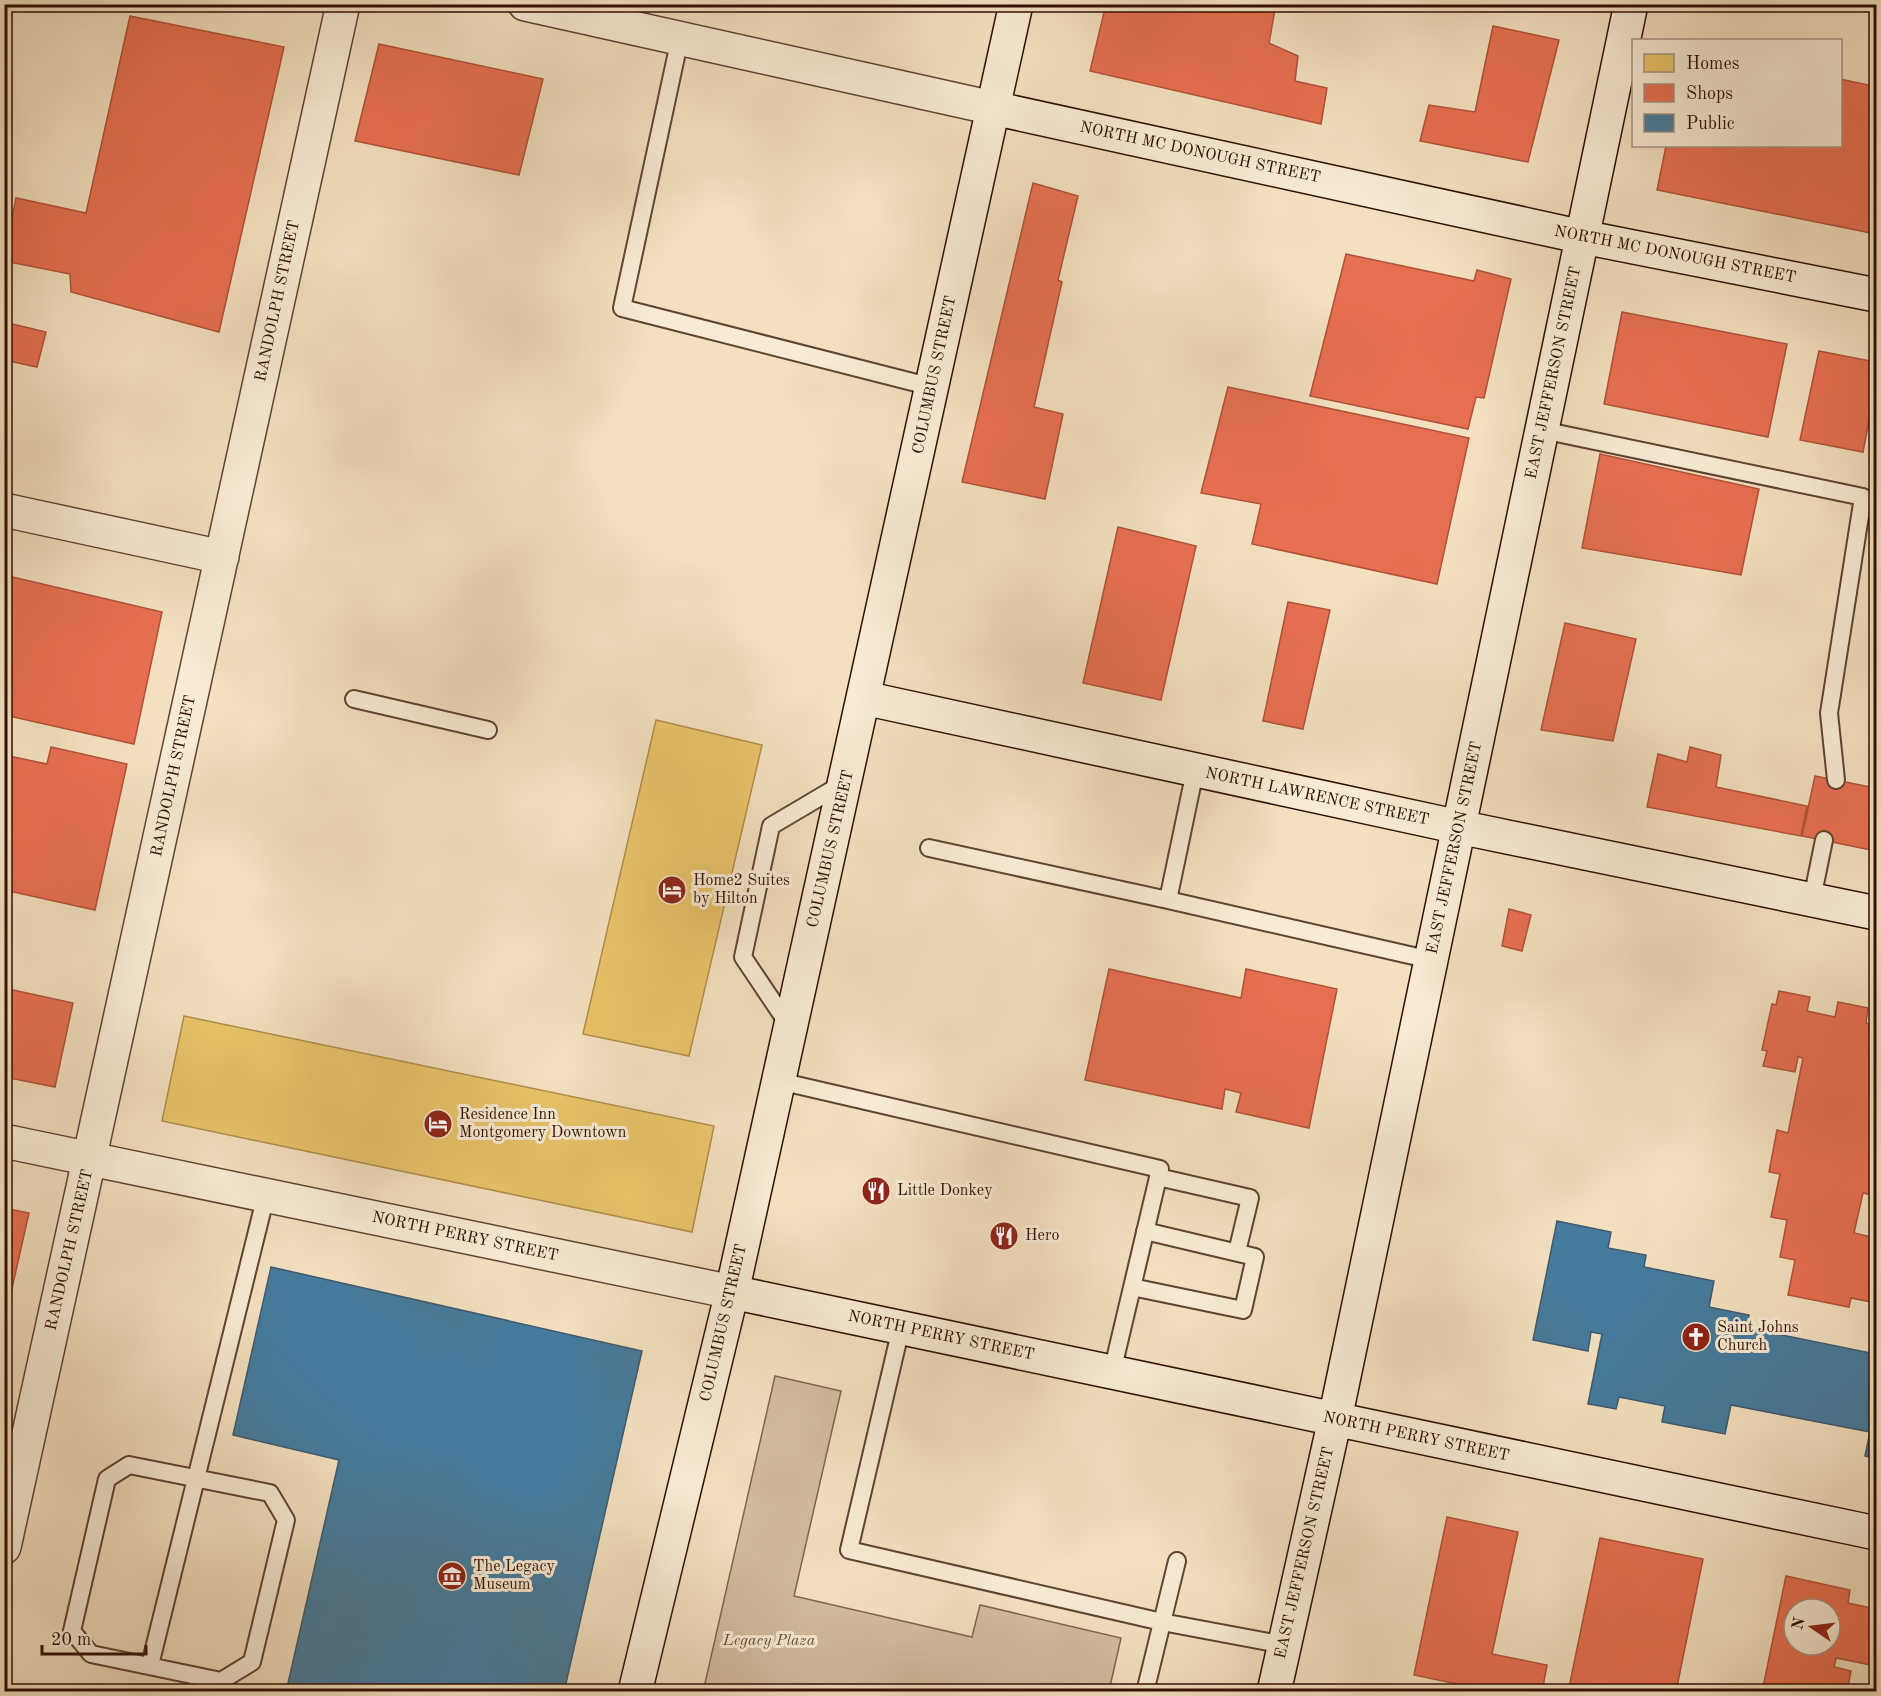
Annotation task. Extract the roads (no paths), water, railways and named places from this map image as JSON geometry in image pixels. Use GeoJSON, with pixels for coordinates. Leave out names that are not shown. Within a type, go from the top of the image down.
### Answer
{"type":"FeatureCollection","features":[{"type":"Feature","properties":{"kind":"street","name":"RANDOLPH STREET"},"geometry":{"type":"LineString","coordinates":[[4,1547],[343,4]]}},
{"type":"Feature","properties":{"kind":"street","name":"NORTH MC DONOUGH STREET"},"geometry":{"type":"LineString","coordinates":[[525,4],[1583,237],[1876,295]]}},
{"type":"Feature","properties":{"kind":"street","name":"COLUMBUS STREET"},"geometry":{"type":"LineString","coordinates":[[635,1692],[732,1292],[1016,4]]}},
{"type":"Feature","properties":{"kind":"street","name":"EAST JEFFERSON STREET"},"geometry":{"type":"LineString","coordinates":[[1274,1692],[1335,1419],[1631,4]]}},
{"type":"Feature","properties":{"kind":"street"},"geometry":{"type":"LineString","coordinates":[[4,510],[222,557]]}},
{"type":"Feature","properties":{"kind":"street","name":"NORTH LAWRENCE STREET"},"geometry":{"type":"LineString","coordinates":[[864,698],[1195,771],[1876,913]]}},
{"type":"Feature","properties":{"kind":"street","name":"NORTH PERRY STREET"},"geometry":{"type":"LineString","coordinates":[[4,1141],[1876,1533]]}},
{"type":"Feature","properties":{"kind":"lane"},"geometry":{"type":"LineString","coordinates":[[680,39],[622,308],[932,387]]}},
{"type":"Feature","properties":{"kind":"lane"},"geometry":{"type":"LineString","coordinates":[[1542,430],[1863,497],[1829,713],[1836,780]]}},
{"type":"Feature","properties":{"kind":"lane"},"geometry":{"type":"LineString","coordinates":[[354,699],[488,730]]}},
{"type":"Feature","properties":{"kind":"lane"},"geometry":{"type":"LineString","coordinates":[[1168,900],[1195,771]]}},
{"type":"Feature","properties":{"kind":"lane"},"geometry":{"type":"LineString","coordinates":[[791,1029],[743,957],[771,826],[846,782]]}},
{"type":"Feature","properties":{"kind":"lane"},"geometry":{"type":"LineString","coordinates":[[1812,899],[1824,840]]}},
{"type":"Feature","properties":{"kind":"lane"},"geometry":{"type":"LineString","coordinates":[[929,848],[1431,960]]}},
{"type":"Feature","properties":{"kind":"lane"},"geometry":{"type":"LineString","coordinates":[[779,1081],[1159,1173],[1250,1198],[1237,1252]]}},
{"type":"Feature","properties":{"kind":"lane"},"geometry":{"type":"LineString","coordinates":[[1112,1372],[1159,1173]]}},
{"type":"Feature","properties":{"kind":"lane"},"geometry":{"type":"LineString","coordinates":[[150,1665],[266,1195]]}},
{"type":"Feature","properties":{"kind":"lane"},"geometry":{"type":"LineString","coordinates":[[1132,1287],[1243,1310],[1255,1257],[1145,1231]]}},
{"type":"Feature","properties":{"kind":"lane"},"geometry":{"type":"LineString","coordinates":[[901,1328],[849,1550],[1162,1622],[1285,1645]]}},
{"type":"Feature","properties":{"kind":"lane"},"geometry":{"type":"LineString","coordinates":[[129,1465],[196,1478],[270,1493],[286,1520],[252,1662],[221,1681],[91,1654],[72,1631],[107,1479],[129,1465]]}},
{"type":"Feature","properties":{"kind":"lane"},"geometry":{"type":"LineString","coordinates":[[1145,1692],[1177,1561]]}},
{"type":"Feature","properties":{"kind":"place","name":"Home2 Suites by Hilton"},"geometry":{"type":"Point","coordinates":[672,890]}},
{"type":"Feature","properties":{"kind":"place","name":"Residence Inn Montgomery Downtown"},"geometry":{"type":"Point","coordinates":[438,1124]}},
{"type":"Feature","properties":{"kind":"place","name":"Little Donkey"},"geometry":{"type":"Point","coordinates":[876,1191]}},
{"type":"Feature","properties":{"kind":"place","name":"Hero"},"geometry":{"type":"Point","coordinates":[1004,1236]}},
{"type":"Feature","properties":{"kind":"place","name":"Saint Johns Church"},"geometry":{"type":"Point","coordinates":[1696,1337]}},
{"type":"Feature","properties":{"kind":"place","name":"The Legacy Museum"},"geometry":{"type":"Point","coordinates":[452,1576]}},
{"type":"Feature","properties":{"kind":"park label","name":"Legacy Plaza"},"geometry":{"type":"Point","coordinates":[769,1641]}}]}
